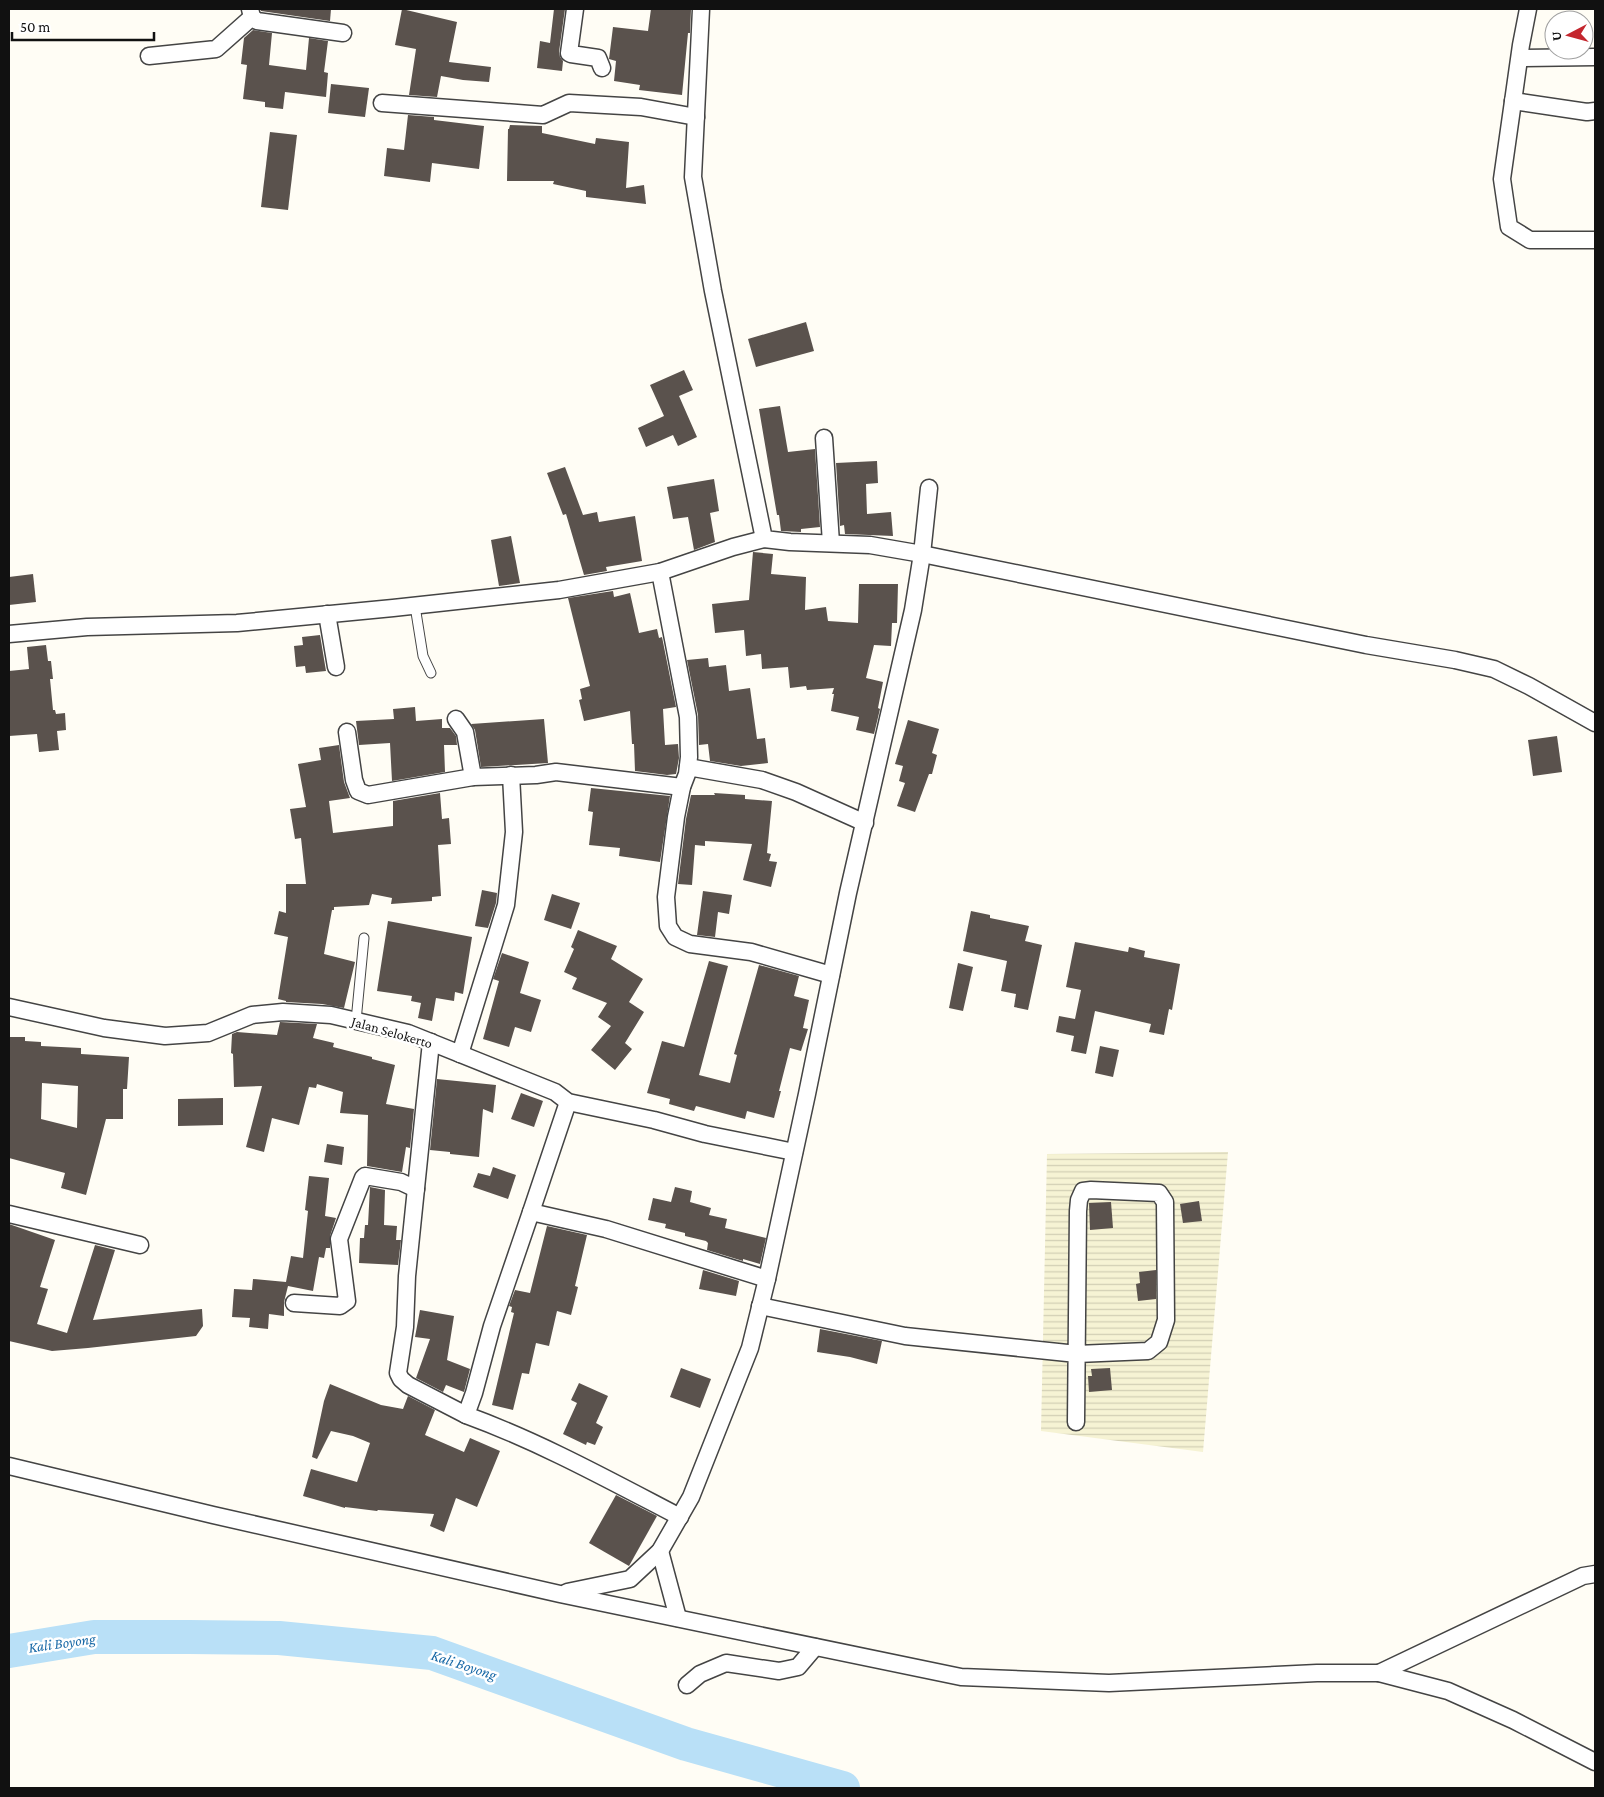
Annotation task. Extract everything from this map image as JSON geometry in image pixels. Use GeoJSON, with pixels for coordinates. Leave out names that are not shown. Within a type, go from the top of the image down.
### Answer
{"type":"FeatureCollection","features":[{"type":"Feature","properties":{"kind":"street"},"geometry":{"type":"LineString","coordinates":[[575,9],[569,52],[571,54],[598,58],[602,68]]}},
{"type":"Feature","properties":{"kind":"street"},"geometry":{"type":"LineString","coordinates":[[701,9],[693,177],[713,291],[764,539]]}},
{"type":"Feature","properties":{"kind":"street"},"geometry":{"type":"LineString","coordinates":[[1528,9],[1502,179],[1509,227],[1530,240],[1595,240]]}},
{"type":"Feature","properties":{"kind":"street"},"geometry":{"type":"LineString","coordinates":[[149,56],[216,50],[251,13],[256,21],[343,33]]}},
{"type":"Feature","properties":{"kind":"street"},"geometry":{"type":"LineString","coordinates":[[1520,58],[1595,57]]}},
{"type":"Feature","properties":{"kind":"street"},"geometry":{"type":"LineString","coordinates":[[1513,102],[1587,112],[1595,111]]}},
{"type":"Feature","properties":{"kind":"street"},"geometry":{"type":"LineString","coordinates":[[382,103],[543,115],[570,103],[641,107],[696,117]]}},
{"type":"Feature","properties":{"kind":"street"},"geometry":{"type":"LineString","coordinates":[[824,438],[831,543]]}},
{"type":"Feature","properties":{"kind":"street"},"geometry":{"type":"LineString","coordinates":[[560,1594],[630,1579],[660,1550],[691,1497],[750,1348],[767,1279],[864,823],[913,610],[922,554],[929,488]]}},
{"type":"Feature","properties":{"kind":"street"},"geometry":{"type":"LineString","coordinates":[[9,634],[87,627],[236,623],[558,590],[660,572],[733,547],[764,539],[870,545],[1494,669],[1529,686],[1595,724]]}},
{"type":"Feature","properties":{"kind":"street"},"geometry":{"type":"LineString","coordinates":[[660,572],[688,717],[689,756],[676,817],[666,897],[668,926],[674,937],[690,944],[751,952],[831,975]]}},
{"type":"Feature","properties":{"kind":"street"},"geometry":{"type":"LineString","coordinates":[[327,614],[336,667]]}},
{"type":"Feature","properties":{"kind":"street"},"geometry":{"type":"LineString","coordinates":[[456,719],[465,732],[473,777]]}},
{"type":"Feature","properties":{"kind":"street"},"geometry":{"type":"LineString","coordinates":[[347,732],[354,780],[358,791],[368,795],[473,777],[556,772],[682,787]]}},
{"type":"Feature","properties":{"kind":"street"},"geometry":{"type":"LineString","coordinates":[[688,767],[762,780],[796,792],[864,823]]}},
{"type":"Feature","properties":{"kind":"street"},"geometry":{"type":"LineString","coordinates":[[460,1054],[506,905],[514,832],[511,775]]}},
{"type":"Feature","properties":{"kind":"street","name":"Jalan Selokerto"},"geometry":{"type":"LineString","coordinates":[[9,1007],[104,1028],[165,1036],[208,1033],[252,1015],[283,1012],[331,1015],[408,1033],[555,1092],[568,1102],[654,1120],[705,1134],[794,1152]]}},
{"type":"Feature","properties":{"kind":"street"},"geometry":{"type":"LineString","coordinates":[[431,1042],[407,1276],[405,1327],[398,1373],[401,1380],[466,1415],[500,1427],[551,1450],[680,1517]]}},
{"type":"Feature","properties":{"kind":"street"},"geometry":{"type":"LineString","coordinates":[[466,1415],[474,1393],[492,1326],[568,1102]]}},
{"type":"Feature","properties":{"kind":"street"},"geometry":{"type":"LineString","coordinates":[[294,1304],[340,1306],[347,1301],[339,1239],[365,1176],[401,1182],[416,1189]]}},
{"type":"Feature","properties":{"kind":"street"},"geometry":{"type":"LineString","coordinates":[[760,1306],[906,1336],[1077,1354],[1148,1352],[1159,1342],[1166,1320],[1165,1202],[1159,1193],[1083,1191],[1079,1200],[1078,1211],[1077,1354],[1076,1422]]}},
{"type":"Feature","properties":{"kind":"street"},"geometry":{"type":"LineString","coordinates":[[530,1212],[606,1229],[767,1279]]}},
{"type":"Feature","properties":{"kind":"street"},"geometry":{"type":"LineString","coordinates":[[9,1214],[140,1245]]}},
{"type":"Feature","properties":{"kind":"street"},"geometry":{"type":"LineString","coordinates":[[9,1466],[213,1515],[560,1594],[961,1677],[1109,1683],[1317,1673],[1379,1673],[1448,1691],[1513,1720],[1595,1762]]}},
{"type":"Feature","properties":{"kind":"street"},"geometry":{"type":"LineString","coordinates":[[660,1550],[678,1618]]}},
{"type":"Feature","properties":{"kind":"street"},"geometry":{"type":"LineString","coordinates":[[1379,1673],[1583,1576],[1595,1574]]}},
{"type":"Feature","properties":{"kind":"street"},"geometry":{"type":"LineString","coordinates":[[687,1685],[700,1674],[726,1663],[779,1671],[798,1667],[815,1647]]}},
{"type":"Feature","properties":{"kind":"lane"},"geometry":{"type":"LineString","coordinates":[[415,606],[423,656],[431,674]]}},
{"type":"Feature","properties":{"kind":"lane"},"geometry":{"type":"LineString","coordinates":[[356,1021],[364,938]]}},
{"type":"Feature","properties":{"kind":"shaded area"},"geometry":{"type":"Polygon","coordinates":[[[1228,1152],[1203,1452],[1041,1431],[1047,1154],[1228,1152]]]}},
{"type":"Feature","properties":{"kind":"building"},"geometry":{"type":"Polygon","coordinates":[[[260,9],[331,9],[330,21],[261,11],[260,9]]]}},
{"type":"Feature","properties":{"kind":"building"},"geometry":{"type":"Polygon","coordinates":[[[402,9],[457,22],[449,62],[491,67],[489,82],[441,76],[437,97],[409,95],[416,49],[395,45],[402,9]]]}},
{"type":"Feature","properties":{"kind":"building"},"geometry":{"type":"Polygon","coordinates":[[[554,9],[565,9],[559,52],[563,61],[562,71],[537,68],[540,41],[550,43],[554,9]]]}},
{"type":"Feature","properties":{"kind":"building"},"geometry":{"type":"Polygon","coordinates":[[[651,9],[691,9],[690,33],[688,33],[682,95],[639,90],[640,85],[614,81],[616,61],[609,59],[613,27],[648,31],[651,9]]]}},
{"type":"Feature","properties":{"kind":"building"},"geometry":{"type":"Polygon","coordinates":[[[253,30],[272,33],[269,65],[306,70],[309,38],[328,41],[324,72],[328,73],[326,97],[285,92],[283,109],[265,107],[265,102],[243,99],[247,65],[241,64],[244,38],[253,30]]]}},
{"type":"Feature","properties":{"kind":"building"},"geometry":{"type":"Polygon","coordinates":[[[331,84],[369,88],[365,117],[328,113],[331,84]]]}},
{"type":"Feature","properties":{"kind":"building"},"geometry":{"type":"Polygon","coordinates":[[[408,115],[434,117],[434,120],[484,126],[479,169],[432,163],[430,182],[384,176],[387,148],[404,150],[408,115]]]}},
{"type":"Feature","properties":{"kind":"building"},"geometry":{"type":"Polygon","coordinates":[[[510,125],[542,126],[542,133],[595,144],[596,138],[629,142],[626,188],[644,185],[646,204],[586,197],[586,191],[553,184],[554,181],[507,181],[508,129],[510,125]]]}},
{"type":"Feature","properties":{"kind":"building"},"geometry":{"type":"Polygon","coordinates":[[[270,132],[297,135],[288,210],[261,207],[270,132]]]}},
{"type":"Feature","properties":{"kind":"building"},"geometry":{"type":"Polygon","coordinates":[[[806,322],[814,351],[756,367],[748,339],[806,322]]]}},
{"type":"Feature","properties":{"kind":"building"},"geometry":{"type":"Polygon","coordinates":[[[684,370],[693,390],[679,396],[697,437],[678,446],[673,435],[646,447],[638,428],[664,416],[650,385],[684,370]]]}},
{"type":"Feature","properties":{"kind":"building"},"geometry":{"type":"Polygon","coordinates":[[[780,406],[788,452],[815,449],[820,527],[801,529],[801,532],[781,531],[759,409],[780,406]]]}},
{"type":"Feature","properties":{"kind":"building"},"geometry":{"type":"Polygon","coordinates":[[[877,461],[878,483],[866,484],[867,514],[891,512],[893,536],[845,534],[844,525],[840,526],[836,463],[877,461]]]}},
{"type":"Feature","properties":{"kind":"building"},"geometry":{"type":"Polygon","coordinates":[[[565,467],[583,515],[597,512],[599,522],[635,516],[642,561],[606,567],[607,571],[584,575],[566,514],[563,515],[547,473],[565,467]]]}},
{"type":"Feature","properties":{"kind":"building"},"geometry":{"type":"Polygon","coordinates":[[[714,479],[719,511],[710,513],[715,542],[694,550],[688,517],[673,519],[667,487],[714,479]]]}},
{"type":"Feature","properties":{"kind":"building"},"geometry":{"type":"Polygon","coordinates":[[[511,536],[520,583],[499,586],[491,540],[511,536]]]}},
{"type":"Feature","properties":{"kind":"building"},"geometry":{"type":"Polygon","coordinates":[[[753,552],[773,554],[771,574],[806,577],[805,610],[826,607],[828,621],[858,623],[859,584],[898,584],[897,623],[892,623],[891,646],[874,645],[866,678],[883,682],[878,708],[880,709],[874,734],[856,730],[859,717],[831,711],[834,688],[807,690],[806,686],[790,688],[788,667],[762,669],[761,654],[746,656],[744,630],[715,633],[712,604],[749,600],[753,552]]]}},
{"type":"Feature","properties":{"kind":"building"},"geometry":{"type":"Polygon","coordinates":[[[33,574],[36,602],[9,605],[9,577],[33,574]]]}},
{"type":"Feature","properties":{"kind":"building"},"geometry":{"type":"Polygon","coordinates":[[[613,591],[614,597],[630,593],[639,633],[657,629],[659,638],[662,637],[676,707],[663,709],[665,745],[678,744],[679,758],[676,774],[667,775],[635,771],[630,711],[584,721],[579,700],[582,699],[580,689],[590,686],[568,598],[613,591]]]}},
{"type":"Feature","properties":{"kind":"building"},"geometry":{"type":"Polygon","coordinates":[[[320,635],[326,671],[306,673],[305,666],[296,667],[294,646],[303,645],[302,637],[320,635]]]}},
{"type":"Feature","properties":{"kind":"building"},"geometry":{"type":"Polygon","coordinates":[[[46,645],[48,661],[51,661],[53,679],[50,679],[53,710],[55,710],[56,714],[65,713],[66,730],[57,731],[59,750],[39,752],[37,734],[9,736],[9,671],[29,669],[27,647],[46,645]]]}},
{"type":"Feature","properties":{"kind":"building"},"geometry":{"type":"Polygon","coordinates":[[[708,658],[709,667],[726,665],[729,691],[750,688],[757,739],[765,738],[768,763],[741,766],[710,761],[708,744],[699,745],[698,715],[687,660],[708,658]]]}},
{"type":"Feature","properties":{"kind":"building"},"geometry":{"type":"Polygon","coordinates":[[[415,707],[416,721],[442,719],[442,728],[450,728],[456,736],[457,745],[444,745],[445,772],[392,781],[390,743],[359,745],[356,721],[394,719],[393,709],[415,707]]]}},
{"type":"Feature","properties":{"kind":"building"},"geometry":{"type":"Polygon","coordinates":[[[544,719],[548,763],[481,767],[475,730],[471,724],[544,719]]]}},
{"type":"Feature","properties":{"kind":"building"},"geometry":{"type":"Polygon","coordinates":[[[908,720],[939,729],[932,753],[937,755],[932,774],[929,774],[915,812],[897,806],[905,783],[899,781],[903,766],[895,764],[908,720]]]}},
{"type":"Feature","properties":{"kind":"building"},"geometry":{"type":"Polygon","coordinates":[[[1557,736],[1562,772],[1533,776],[1528,740],[1557,736]]]}},
{"type":"Feature","properties":{"kind":"building"},"geometry":{"type":"Polygon","coordinates":[[[339,745],[344,782],[350,798],[329,801],[333,833],[393,826],[393,801],[440,793],[442,819],[449,818],[451,844],[438,845],[441,896],[432,897],[432,901],[391,904],[392,898],[372,894],[369,905],[334,907],[334,910],[332,910],[324,954],[355,962],[344,1008],[322,1004],[286,1002],[278,999],[288,937],[274,934],[279,911],[286,913],[286,884],[306,884],[301,838],[295,839],[290,809],[306,807],[298,764],[321,760],[319,748],[339,745]]]}},
{"type":"Feature","properties":{"kind":"building"},"geometry":{"type":"Polygon","coordinates":[[[591,788],[670,796],[660,862],[619,856],[620,848],[589,845],[593,812],[588,811],[591,788]]]}},
{"type":"Feature","properties":{"kind":"building"},"geometry":{"type":"Polygon","coordinates":[[[714,793],[745,795],[745,799],[772,801],[767,853],[771,854],[769,861],[777,862],[771,887],[743,880],[752,844],[705,841],[705,846],[695,845],[692,885],[678,884],[691,795],[715,795],[714,793]]]}},
{"type":"Feature","properties":{"kind":"building"},"geometry":{"type":"Polygon","coordinates":[[[482,890],[497,893],[496,903],[488,928],[475,926],[482,890]]]}},
{"type":"Feature","properties":{"kind":"building"},"geometry":{"type":"Polygon","coordinates":[[[703,891],[732,895],[729,914],[718,912],[715,937],[697,935],[703,891]]]}},
{"type":"Feature","properties":{"kind":"building"},"geometry":{"type":"Polygon","coordinates":[[[552,894],[580,903],[571,929],[544,920],[552,894]]]}},
{"type":"Feature","properties":{"kind":"building"},"geometry":{"type":"Polygon","coordinates":[[[971,911],[990,915],[990,918],[1029,926],[1025,941],[1042,945],[1028,1010],[1014,1007],[1016,994],[1001,991],[1007,961],[963,951],[971,911]]]}},
{"type":"Feature","properties":{"kind":"building"},"geometry":{"type":"Polygon","coordinates":[[[388,921],[472,937],[463,994],[455,992],[454,1001],[436,998],[432,1021],[418,1018],[421,1003],[411,1001],[412,996],[377,991],[388,921]]]}},
{"type":"Feature","properties":{"kind":"building"},"geometry":{"type":"Polygon","coordinates":[[[578,930],[617,946],[611,959],[643,979],[629,1002],[644,1012],[625,1043],[632,1049],[615,1070],[591,1050],[611,1026],[598,1017],[607,1003],[572,989],[577,978],[564,972],[574,949],[571,947],[578,930]]]}},
{"type":"Feature","properties":{"kind":"building"},"geometry":{"type":"Polygon","coordinates":[[[1075,942],[1128,952],[1129,947],[1145,951],[1144,957],[1180,964],[1172,1010],[1169,1009],[1164,1035],[1149,1032],[1151,1024],[1095,1011],[1086,1054],[1071,1051],[1074,1036],[1056,1032],[1059,1016],[1075,1019],[1081,990],[1066,987],[1075,942]]]}},
{"type":"Feature","properties":{"kind":"building"},"geometry":{"type":"Polygon","coordinates":[[[502,953],[529,962],[520,993],[541,1000],[531,1032],[515,1027],[509,1047],[483,1039],[499,981],[493,979],[502,953]]]}},
{"type":"Feature","properties":{"kind":"building"},"geometry":{"type":"Polygon","coordinates":[[[709,961],[728,966],[699,1075],[730,1083],[737,1055],[734,1054],[759,965],[799,976],[794,996],[809,1000],[803,1028],[808,1029],[801,1051],[790,1048],[774,1118],[747,1111],[745,1119],[696,1106],[694,1111],[669,1104],[670,1099],[647,1093],[662,1041],[684,1047],[709,961]]]}},
{"type":"Feature","properties":{"kind":"building"},"geometry":{"type":"Polygon","coordinates":[[[958,963],[973,967],[963,1011],[949,1008],[958,963]]]}},
{"type":"Feature","properties":{"kind":"building"},"geometry":{"type":"Polygon","coordinates":[[[280,1022],[317,1024],[313,1038],[334,1043],[333,1047],[395,1065],[386,1104],[414,1109],[410,1148],[406,1147],[402,1172],[367,1166],[368,1115],[340,1113],[343,1092],[317,1084],[316,1088],[309,1087],[299,1125],[272,1118],[264,1152],[246,1147],[262,1086],[234,1087],[233,1054],[231,1053],[232,1034],[237,1032],[277,1035],[280,1022]]]}},
{"type":"Feature","properties":{"kind":"building"},"geometry":{"type":"Polygon","coordinates":[[[9,1037],[25,1037],[25,1041],[41,1042],[41,1046],[81,1048],[81,1054],[129,1057],[127,1089],[123,1089],[123,1119],[106,1119],[86,1195],[61,1188],[65,1173],[9,1158],[9,1037]],[[42,1083],[41,1119],[77,1128],[78,1086],[42,1083]]]}},
{"type":"Feature","properties":{"kind":"building"},"geometry":{"type":"Polygon","coordinates":[[[1100,1046],[1119,1050],[1113,1077],[1095,1073],[1100,1046]]]}},
{"type":"Feature","properties":{"kind":"building"},"geometry":{"type":"Polygon","coordinates":[[[437,1079],[496,1085],[493,1113],[483,1109],[479,1157],[430,1150],[437,1079]]]}},
{"type":"Feature","properties":{"kind":"building"},"geometry":{"type":"Polygon","coordinates":[[[521,1093],[543,1101],[534,1127],[511,1119],[521,1093]]]}},
{"type":"Feature","properties":{"kind":"building"},"geometry":{"type":"Polygon","coordinates":[[[223,1098],[223,1125],[178,1126],[178,1099],[223,1098]]]}},
{"type":"Feature","properties":{"kind":"building"},"geometry":{"type":"Polygon","coordinates":[[[327,1144],[344,1147],[342,1165],[324,1162],[327,1144]]]}},
{"type":"Feature","properties":{"kind":"building"},"geometry":{"type":"Polygon","coordinates":[[[493,1167],[516,1175],[508,1199],[473,1187],[478,1173],[490,1176],[493,1167]]]}},
{"type":"Feature","properties":{"kind":"building"},"geometry":{"type":"Polygon","coordinates":[[[309,1176],[329,1178],[325,1216],[336,1218],[330,1236],[330,1248],[326,1248],[324,1258],[319,1257],[313,1291],[288,1286],[284,1302],[284,1316],[269,1314],[268,1329],[249,1327],[250,1318],[232,1317],[234,1289],[252,1290],[253,1279],[286,1282],[291,1256],[303,1258],[308,1211],[305,1210],[309,1176]]]}},
{"type":"Feature","properties":{"kind":"building"},"geometry":{"type":"Polygon","coordinates":[[[370,1187],[385,1190],[384,1225],[397,1226],[396,1240],[401,1240],[398,1265],[359,1263],[360,1238],[364,1238],[365,1225],[368,1225],[370,1187]]]}},
{"type":"Feature","properties":{"kind":"building"},"geometry":{"type":"Polygon","coordinates":[[[675,1187],[692,1191],[690,1202],[711,1208],[709,1215],[727,1219],[725,1228],[766,1238],[760,1264],[707,1250],[708,1243],[706,1241],[685,1236],[685,1233],[665,1228],[666,1224],[648,1220],[653,1198],[671,1202],[675,1187]]]}},
{"type":"Feature","properties":{"kind":"building"},"geometry":{"type":"Polygon","coordinates":[[[1199,1201],[1202,1221],[1183,1223],[1180,1204],[1199,1201]]]}},
{"type":"Feature","properties":{"kind":"building"},"geometry":{"type":"Polygon","coordinates":[[[1111,1202],[1113,1228],[1090,1230],[1089,1203],[1111,1202]]]}},
{"type":"Feature","properties":{"kind":"building"},"geometry":{"type":"Polygon","coordinates":[[[9,1224],[55,1240],[40,1287],[48,1289],[37,1324],[67,1333],[95,1245],[115,1250],[93,1320],[202,1309],[203,1326],[196,1336],[52,1351],[9,1341],[9,1224]]]}},
{"type":"Feature","properties":{"kind":"building"},"geometry":{"type":"Polygon","coordinates":[[[547,1226],[587,1235],[575,1286],[578,1287],[571,1315],[557,1311],[549,1346],[536,1343],[529,1374],[522,1373],[513,1410],[492,1405],[514,1313],[511,1312],[512,1307],[509,1306],[515,1290],[530,1293],[547,1226]]]}},
{"type":"Feature","properties":{"kind":"building"},"geometry":{"type":"Polygon","coordinates":[[[703,1270],[739,1281],[736,1296],[699,1289],[703,1270]]]}},
{"type":"Feature","properties":{"kind":"building"},"geometry":{"type":"Polygon","coordinates":[[[1156,1270],[1156,1299],[1138,1301],[1136,1284],[1140,1283],[1139,1272],[1156,1270]]]}},
{"type":"Feature","properties":{"kind":"building"},"geometry":{"type":"Polygon","coordinates":[[[420,1310],[454,1316],[447,1360],[470,1369],[464,1392],[446,1385],[443,1392],[416,1378],[430,1339],[415,1337],[420,1310]]]}},
{"type":"Feature","properties":{"kind":"building"},"geometry":{"type":"Polygon","coordinates":[[[820,1329],[882,1341],[877,1364],[850,1357],[817,1352],[820,1329]]]}},
{"type":"Feature","properties":{"kind":"building"},"geometry":{"type":"Polygon","coordinates":[[[681,1368],[711,1379],[700,1408],[670,1397],[681,1368]]]}},
{"type":"Feature","properties":{"kind":"building"},"geometry":{"type":"Polygon","coordinates":[[[1110,1368],[1112,1390],[1089,1392],[1088,1376],[1092,1376],[1091,1369],[1110,1368]]]}},
{"type":"Feature","properties":{"kind":"building"},"geometry":{"type":"Polygon","coordinates":[[[579,1383],[608,1396],[596,1423],[603,1427],[595,1445],[587,1442],[586,1445],[563,1434],[577,1403],[571,1400],[579,1383]]]}},
{"type":"Feature","properties":{"kind":"building"},"geometry":{"type":"Polygon","coordinates":[[[330,1384],[381,1405],[403,1409],[408,1396],[435,1410],[425,1435],[464,1452],[470,1438],[500,1451],[477,1507],[456,1498],[444,1532],[430,1526],[434,1514],[345,1508],[303,1496],[311,1469],[357,1482],[370,1443],[353,1436],[331,1431],[317,1459],[312,1457],[324,1401],[330,1384]]]}},
{"type":"Feature","properties":{"kind":"building"},"geometry":{"type":"Polygon","coordinates":[[[616,1495],[657,1516],[629,1566],[589,1543],[616,1495]]]}},
{"type":"Feature","properties":{"kind":"waterway","name":"Kali Boyong"},"geometry":{"type":"LineString","coordinates":[[9,1651],[94,1637],[189,1637],[279,1638],[432,1653],[686,1744],[843,1788]]}}]}
